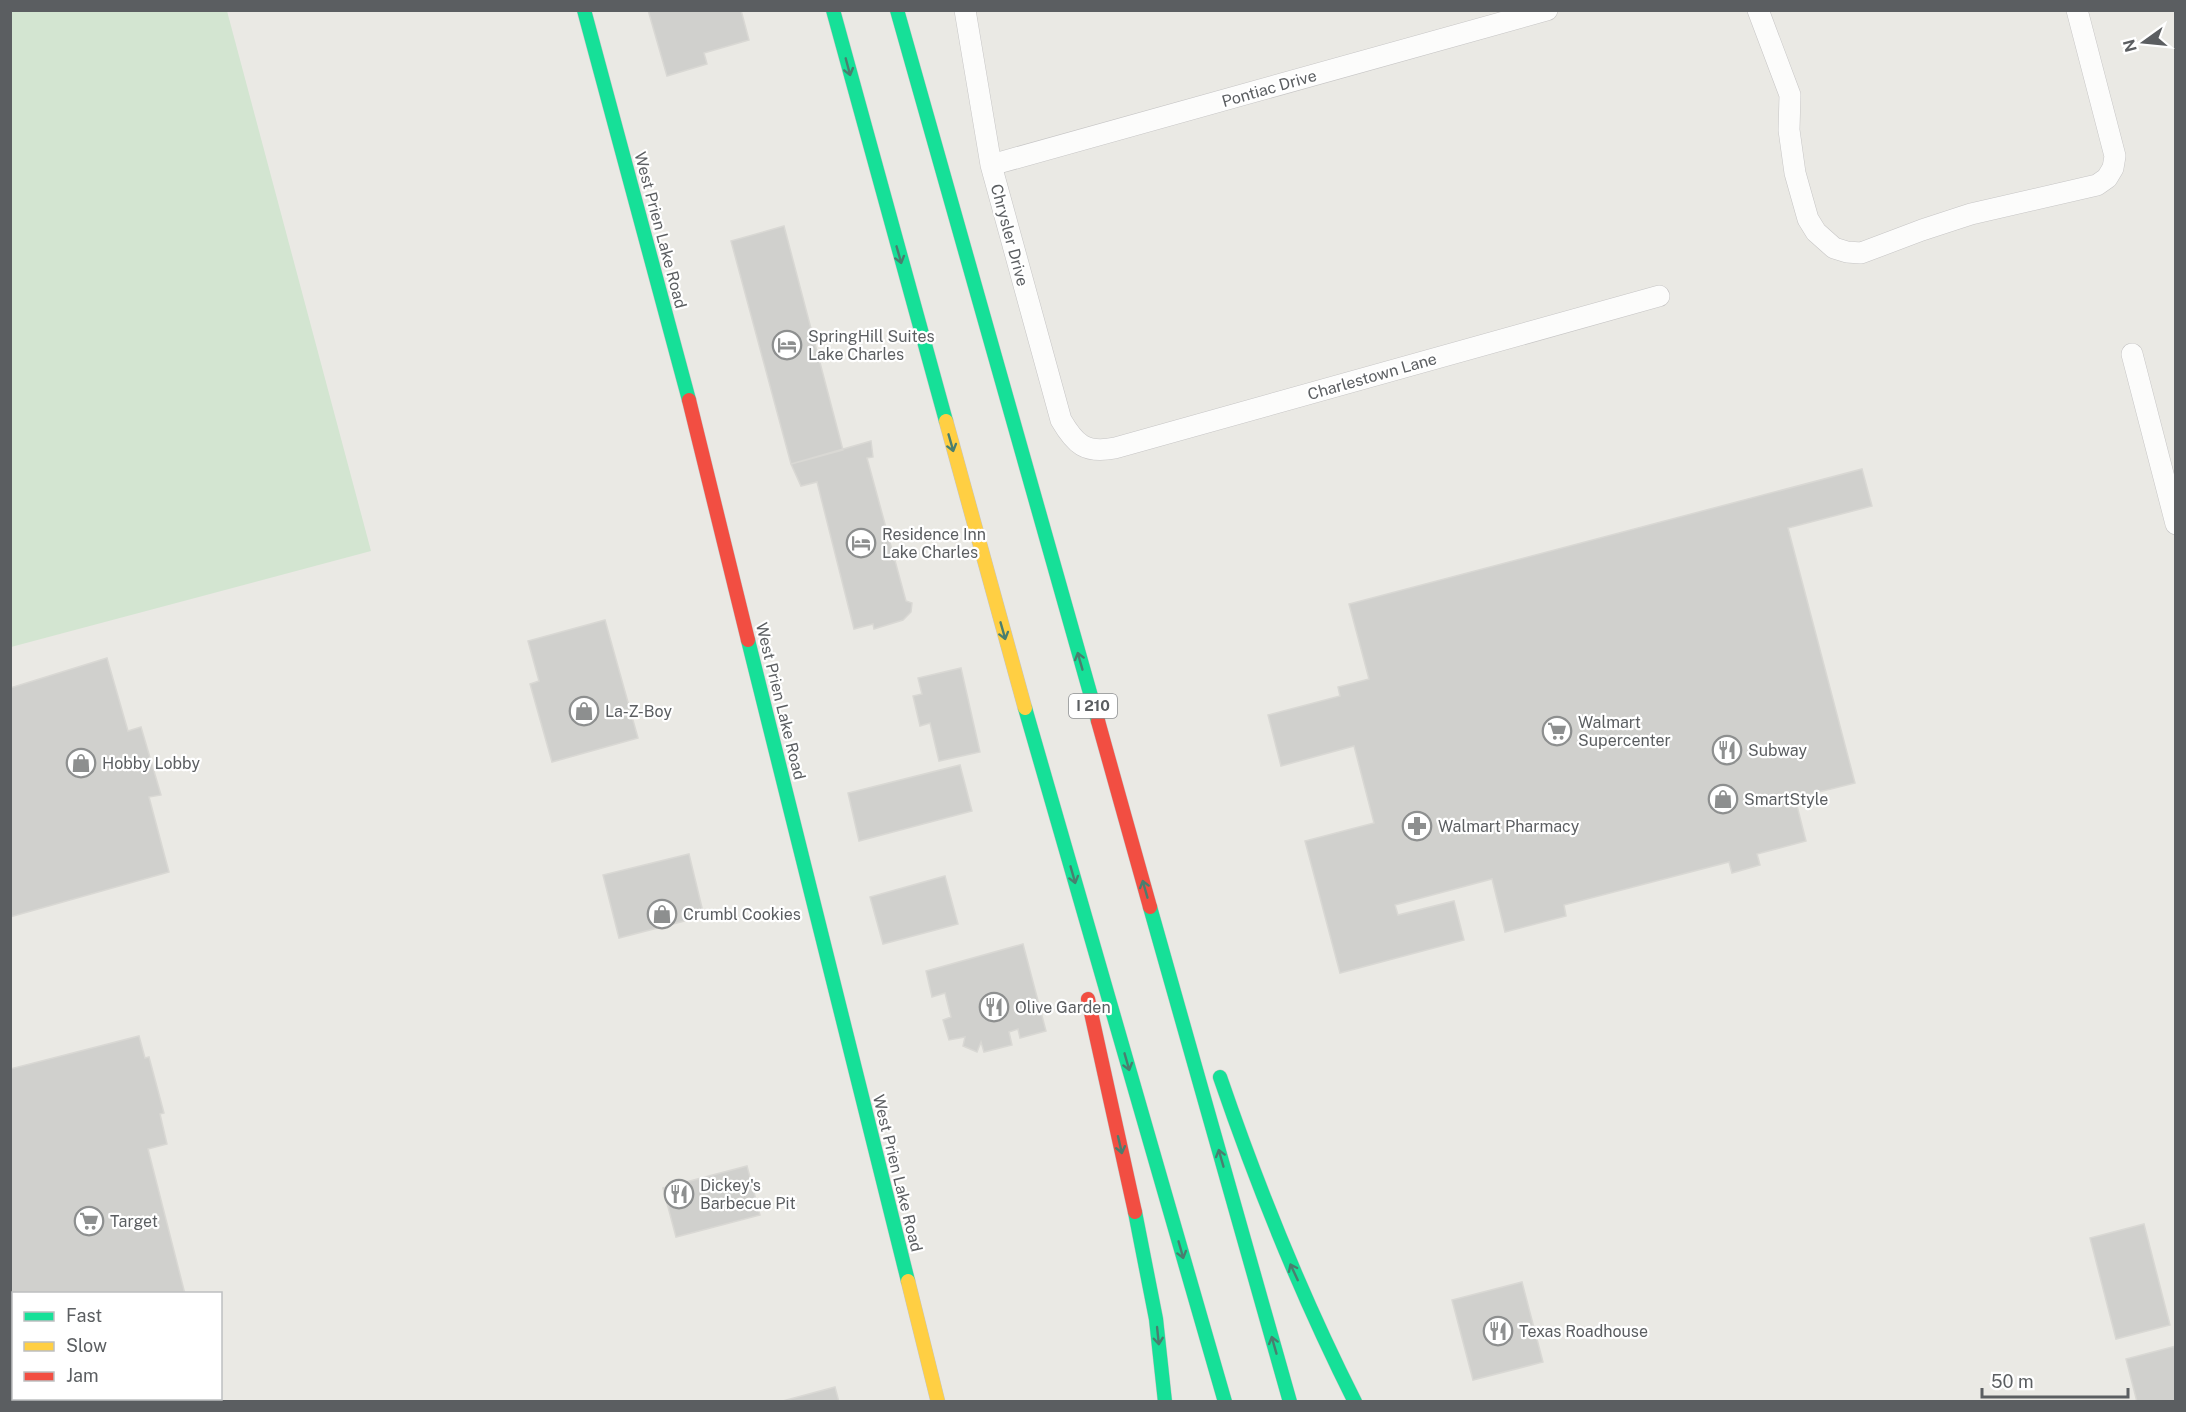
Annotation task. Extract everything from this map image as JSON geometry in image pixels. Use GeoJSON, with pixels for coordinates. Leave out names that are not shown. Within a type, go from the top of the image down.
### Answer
{"type":"FeatureCollection","features":[{"type":"Feature","properties":{"kind":"main road","name":"West Prien Lake Road"},"geometry":{"type":"LineString","coordinates":[[584,10],[674,341],[938,1401]]}},
{"type":"Feature","properties":{"kind":"main road"},"geometry":{"type":"LineString","coordinates":[[833,10],[1016,678],[1225,1401]]}},
{"type":"Feature","properties":{"kind":"main road","name":"I 210"},"geometry":{"type":"LineString","coordinates":[[897,10],[1290,1401]]}},
{"type":"Feature","properties":{"kind":"main road"},"geometry":{"type":"LineString","coordinates":[[1016,678],[1065,898]]}},
{"type":"Feature","properties":{"kind":"main road"},"geometry":{"type":"LineString","coordinates":[[1155,926],[1185,983]]}},
{"type":"Feature","properties":{"kind":"main road"},"geometry":{"type":"LineString","coordinates":[[1083,980],[1135,1212],[1156,1319],[1165,1401]]}},
{"type":"Feature","properties":{"kind":"main road"},"geometry":{"type":"LineString","coordinates":[[1216,1066],[1245,1152],[1286,1254],[1355,1401]]}},
{"type":"Feature","properties":{"kind":"street","name":"Chrysler Drive"},"geometry":{"type":"LineString","coordinates":[[965,10],[991,165],[1061,420],[1076,443],[1084,447]]}},
{"type":"Feature","properties":{"kind":"street","name":"Pontiac Drive"},"geometry":{"type":"LineString","coordinates":[[991,165],[1547,10]]}},
{"type":"Feature","properties":{"kind":"street"},"geometry":{"type":"LineString","coordinates":[[1758,10],[1790,95],[1789,130],[1795,173],[1808,219],[1820,237],[1834,248],[1861,253],[1971,214],[2097,185],[2107,178],[2113,168],[2115,156],[2077,10]]}},
{"type":"Feature","properties":{"kind":"street","name":"Charlestown Lane"},"geometry":{"type":"LineString","coordinates":[[1084,447],[1096,450],[1115,448],[1659,296]]}},
{"type":"Feature","properties":{"kind":"street"},"geometry":{"type":"LineString","coordinates":[[2132,354],[2175,524]]}},
{"type":"Feature","properties":{"kind":"green space"},"geometry":{"type":"Polygon","coordinates":[[[11,10],[227,11],[371,551],[11,647],[11,10]]]}},
{"type":"Feature","properties":{"kind":"building"},"geometry":{"type":"Polygon","coordinates":[[[648,10],[741,10],[749,40],[704,53],[707,64],[667,76],[648,10]]]}},
{"type":"Feature","properties":{"kind":"building","name":"SpringHill Suites Lake Charles"},"geometry":{"type":"Polygon","coordinates":[[[784,226],[843,450],[791,464],[731,241],[784,226]]]}},
{"type":"Feature","properties":{"kind":"building","name":"Residence Inn Lake Charles"},"geometry":{"type":"Polygon","coordinates":[[[871,441],[873,457],[867,458],[906,601],[912,603],[911,612],[903,620],[874,629],[873,624],[854,629],[817,482],[801,486],[791,464],[871,441]]]}},
{"type":"Feature","properties":{"kind":"building","name":"Walmart Supercenter"},"geometry":{"type":"Polygon","coordinates":[[[1862,469],[1872,506],[1788,528],[1855,783],[1795,798],[1806,841],[1757,854],[1760,865],[1732,873],[1729,862],[1564,905],[1566,916],[1505,932],[1492,879],[1395,905],[1398,915],[1454,901],[1464,940],[1340,973],[1305,841],[1374,823],[1354,746],[1281,766],[1268,715],[1340,696],[1338,687],[1369,679],[1349,604],[1862,469]]]}},
{"type":"Feature","properties":{"kind":"building","name":"La-Z-Boy"},"geometry":{"type":"Polygon","coordinates":[[[605,620],[638,738],[552,762],[530,684],[539,681],[528,641],[605,620]]]}},
{"type":"Feature","properties":{"kind":"building","name":"Hobby Lobby"},"geometry":{"type":"Polygon","coordinates":[[[107,658],[128,731],[141,727],[161,795],[149,797],[169,872],[10,917],[10,688],[107,658]]]}},
{"type":"Feature","properties":{"kind":"building"},"geometry":{"type":"Polygon","coordinates":[[[961,668],[980,752],[939,761],[930,723],[920,726],[913,696],[922,694],[918,678],[961,668]]]}},
{"type":"Feature","properties":{"kind":"building"},"geometry":{"type":"Polygon","coordinates":[[[960,765],[972,811],[859,841],[848,793],[960,765]]]}},
{"type":"Feature","properties":{"kind":"building"},"geometry":{"type":"Polygon","coordinates":[[[689,854],[704,916],[619,938],[603,875],[689,854]]]}},
{"type":"Feature","properties":{"kind":"building"},"geometry":{"type":"Polygon","coordinates":[[[945,876],[958,924],[883,944],[870,897],[945,876]]]}},
{"type":"Feature","properties":{"kind":"building","name":"Olive Garden"},"geometry":{"type":"Polygon","coordinates":[[[1023,944],[1046,1031],[1020,1038],[1018,1029],[1009,1032],[1012,1045],[984,1052],[981,1042],[977,1052],[963,1046],[965,1037],[949,1040],[943,1020],[951,1017],[945,993],[932,997],[926,971],[1023,944]]]}},
{"type":"Feature","properties":{"kind":"building","name":"Target"},"geometry":{"type":"Polygon","coordinates":[[[139,1036],[145,1058],[149,1057],[164,1113],[160,1114],[167,1144],[148,1149],[184,1292],[12,1292],[12,1400],[142,1400],[136,1402],[10,1402],[10,1069],[139,1036]]]}},
{"type":"Feature","properties":{"kind":"building"},"geometry":{"type":"Polygon","coordinates":[[[747,1166],[760,1215],[676,1237],[663,1188],[747,1166]]]}},
{"type":"Feature","properties":{"kind":"building"},"geometry":{"type":"Polygon","coordinates":[[[2144,1224],[2170,1325],[2116,1339],[2090,1238],[2144,1224]]]}},
{"type":"Feature","properties":{"kind":"building","name":"Texas Roadhouse"},"geometry":{"type":"Polygon","coordinates":[[[1522,1282],[1543,1362],[1473,1380],[1452,1300],[1522,1282]]]}},
{"type":"Feature","properties":{"kind":"building"},"geometry":{"type":"Polygon","coordinates":[[[2176,1346],[2176,1402],[2137,1402],[2126,1359],[2176,1346]]]}},
{"type":"Feature","properties":{"kind":"building"},"geometry":{"type":"Polygon","coordinates":[[[835,1387],[839,1402],[779,1402],[835,1387]]]}},
{"type":"Feature","properties":{"kind":"building"},"geometry":{"type":"Polygon","coordinates":[[[142,1400],[213,1400],[213,1402],[136,1402],[142,1400]]]}},
{"type":"Feature","properties":{"kind":"traffic: fast"},"geometry":{"type":"LineString","coordinates":[[584,10],[689,400]]}},
{"type":"Feature","properties":{"kind":"traffic: fast"},"geometry":{"type":"LineString","coordinates":[[833,10],[946,421]]}},
{"type":"Feature","properties":{"kind":"traffic: fast"},"geometry":{"type":"LineString","coordinates":[[897,10],[1098,721]]}},
{"type":"Feature","properties":{"kind":"traffic: fast"},"geometry":{"type":"LineString","coordinates":[[748,640],[908,1281]]}},
{"type":"Feature","properties":{"kind":"traffic: fast"},"geometry":{"type":"LineString","coordinates":[[1025,708],[1225,1402]]}},
{"type":"Feature","properties":{"kind":"traffic: fast"},"geometry":{"type":"LineString","coordinates":[[1150,907],[1290,1402]]}},
{"type":"Feature","properties":{"kind":"traffic: fast"},"geometry":{"type":"LineString","coordinates":[[1220,1077],[1282,1242],[1355,1402]]}},
{"type":"Feature","properties":{"kind":"traffic: fast"},"geometry":{"type":"LineString","coordinates":[[1135,1212],[1156,1319],[1165,1402]]}},
{"type":"Feature","properties":{"kind":"traffic: slow"},"geometry":{"type":"LineString","coordinates":[[946,421],[1025,708]]}},
{"type":"Feature","properties":{"kind":"traffic: slow"},"geometry":{"type":"LineString","coordinates":[[908,1281],[938,1402]]}},
{"type":"Feature","properties":{"kind":"traffic: jam"},"geometry":{"type":"LineString","coordinates":[[689,400],[748,640]]}},
{"type":"Feature","properties":{"kind":"traffic: jam"},"geometry":{"type":"LineString","coordinates":[[1098,721],[1150,907]]}},
{"type":"Feature","properties":{"kind":"traffic: jam"},"geometry":{"type":"LineString","coordinates":[[1088,999],[1135,1212]]}},
{"type":"Feature","properties":{"kind":"place","name":"SpringHill Suites Lake Charles"},"geometry":{"type":"Point","coordinates":[787,345]}},
{"type":"Feature","properties":{"kind":"place","name":"Residence Inn Lake Charles"},"geometry":{"type":"Point","coordinates":[861,543]}},
{"type":"Feature","properties":{"kind":"place","name":"La-Z-Boy"},"geometry":{"type":"Point","coordinates":[584,711]}},
{"type":"Feature","properties":{"kind":"place","name":"Walmart Supercenter"},"geometry":{"type":"Point","coordinates":[1557,731]}},
{"type":"Feature","properties":{"kind":"place","name":"Subway"},"geometry":{"type":"Point","coordinates":[1727,750]}},
{"type":"Feature","properties":{"kind":"place","name":"Hobby Lobby"},"geometry":{"type":"Point","coordinates":[81,763]}},
{"type":"Feature","properties":{"kind":"place","name":"SmartStyle"},"geometry":{"type":"Point","coordinates":[1723,799]}},
{"type":"Feature","properties":{"kind":"place","name":"Walmart Pharmacy"},"geometry":{"type":"Point","coordinates":[1417,826]}},
{"type":"Feature","properties":{"kind":"place","name":"Crumbl Cookies"},"geometry":{"type":"Point","coordinates":[662,914]}},
{"type":"Feature","properties":{"kind":"place","name":"Olive Garden"},"geometry":{"type":"Point","coordinates":[994,1007]}},
{"type":"Feature","properties":{"kind":"place","name":"Dickey's Barbecue Pit"},"geometry":{"type":"Point","coordinates":[679,1194]}},
{"type":"Feature","properties":{"kind":"place","name":"Target"},"geometry":{"type":"Point","coordinates":[89,1221]}},
{"type":"Feature","properties":{"kind":"place","name":"Texas Roadhouse"},"geometry":{"type":"Point","coordinates":[1498,1331]}}]}
